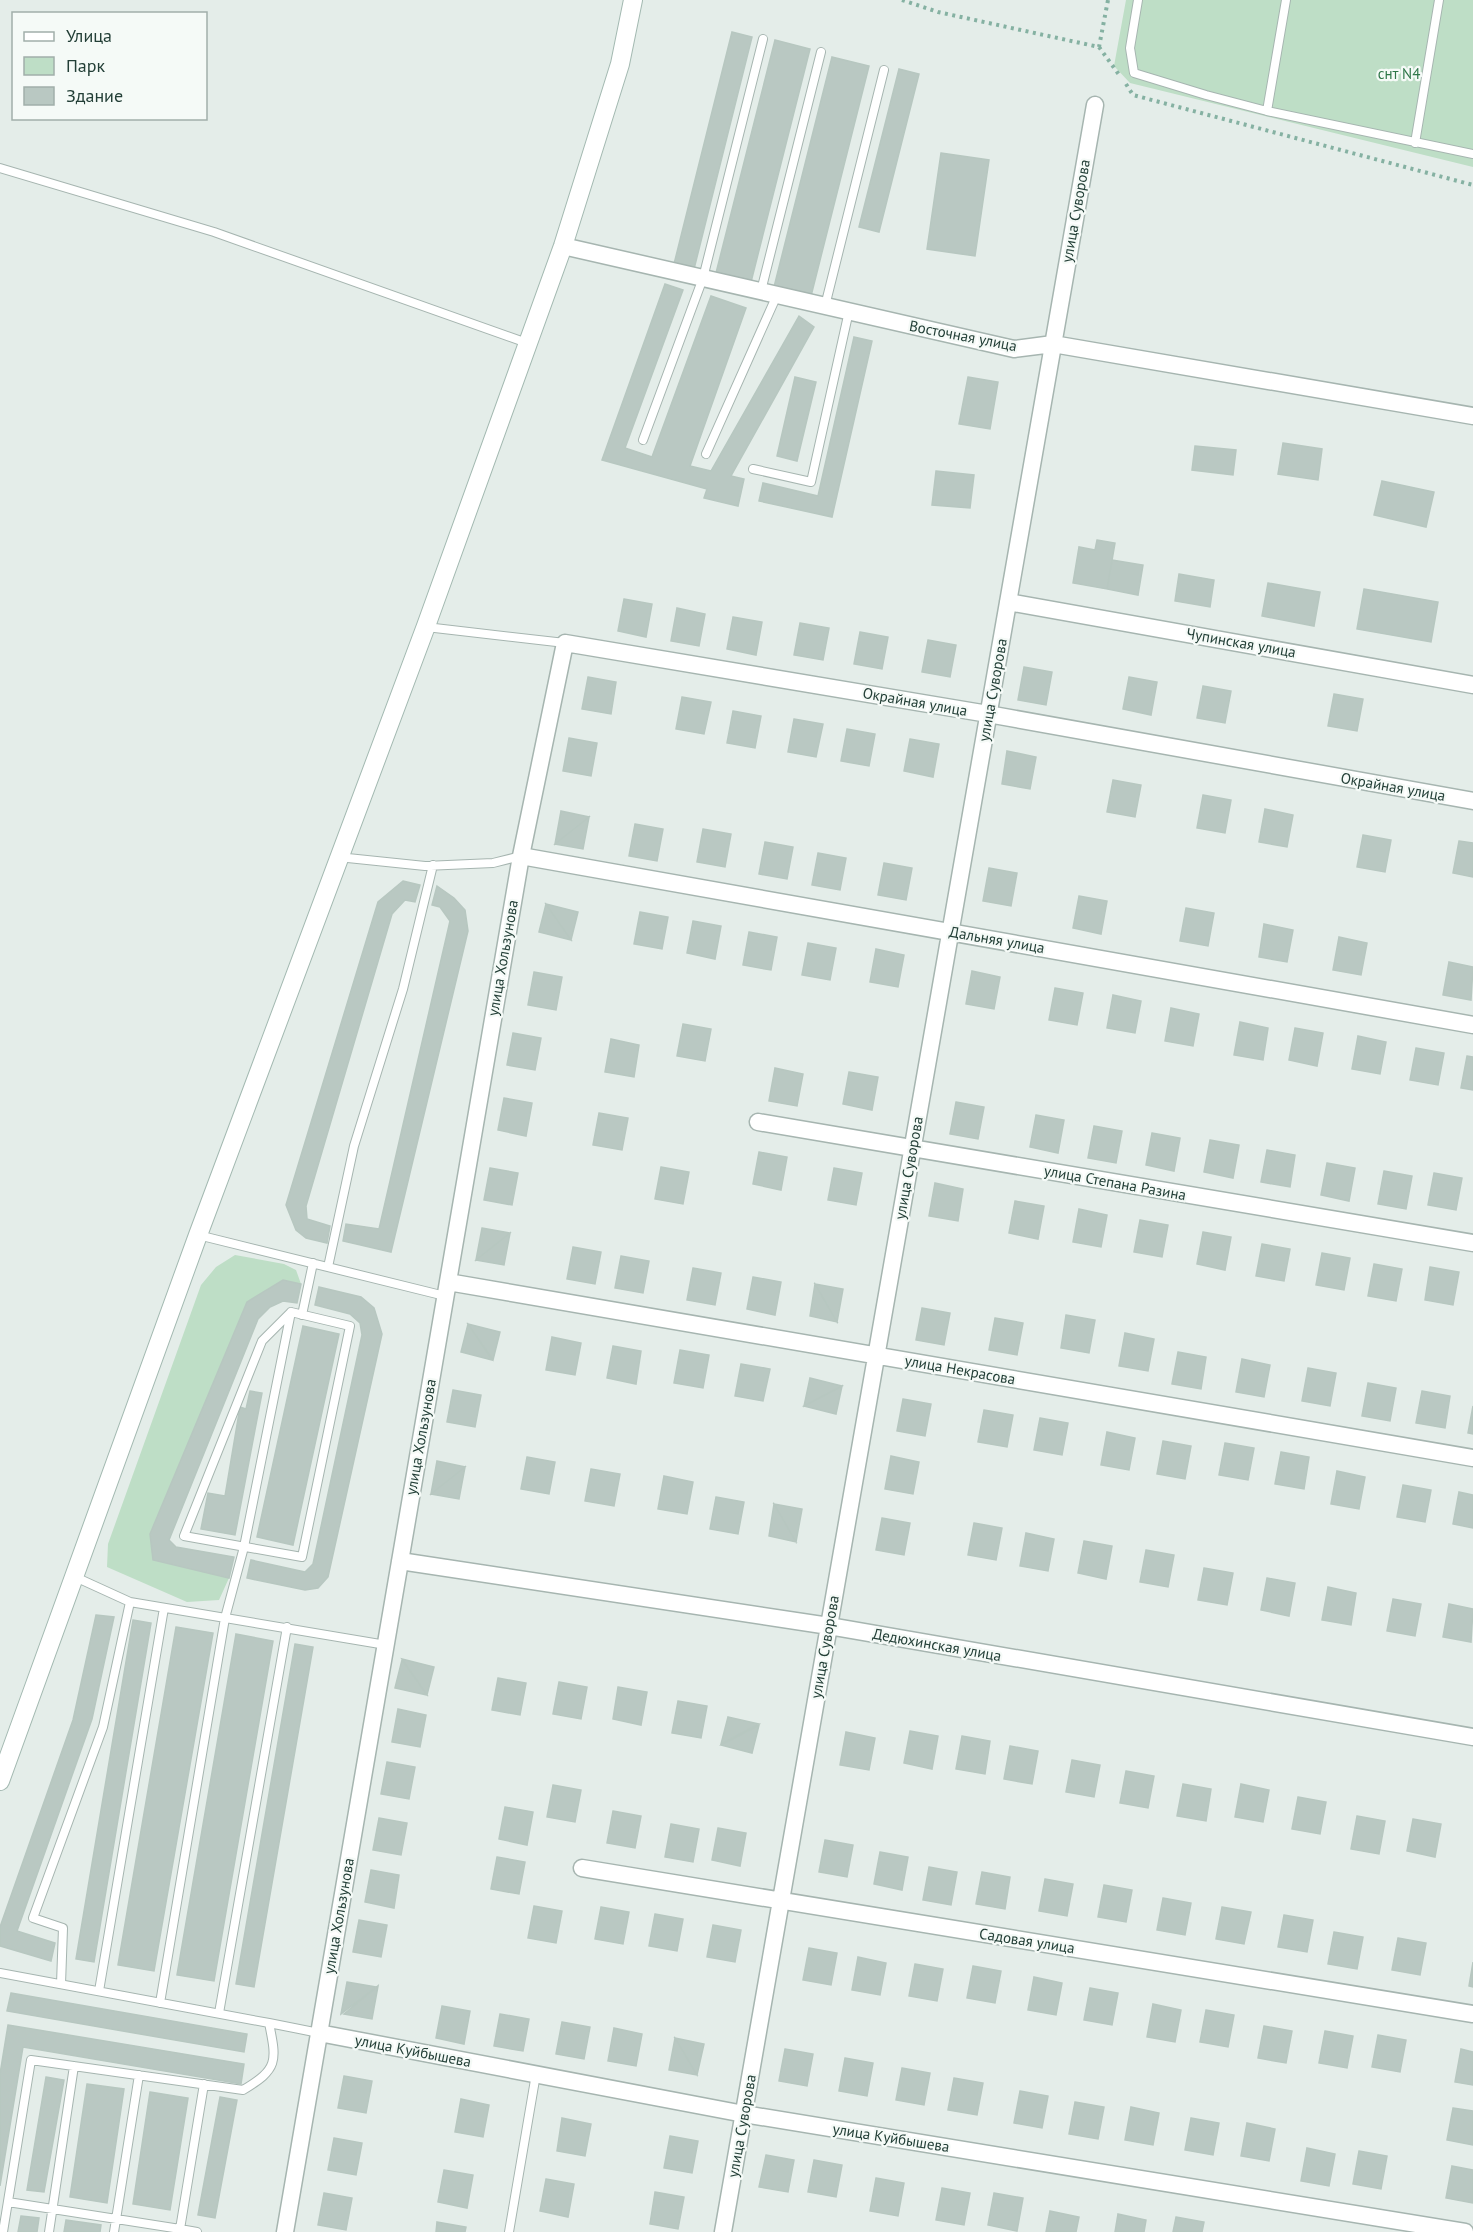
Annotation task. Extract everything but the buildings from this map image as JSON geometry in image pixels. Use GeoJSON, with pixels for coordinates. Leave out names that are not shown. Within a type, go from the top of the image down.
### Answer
{"type":"FeatureCollection","features":[{"type":"Feature","properties":{"kind":"main road"},"geometry":{"type":"LineString","coordinates":[[0,1781],[198,1235],[426,626],[563,246],[620,64],[633,0]]}},
{"type":"Feature","properties":{"kind":"street","name":"улица Суворова"},"geometry":{"type":"LineString","coordinates":[[723,2232],[1095,105]]}},
{"type":"Feature","properties":{"kind":"street","name":"Восточная улица"},"geometry":{"type":"LineString","coordinates":[[563,246],[1014,350],[1053,344],[1473,416]]}},
{"type":"Feature","properties":{"kind":"street","name":"Чупинская улица"},"geometry":{"type":"LineString","coordinates":[[1008,602],[1473,685]]}},
{"type":"Feature","properties":{"kind":"street","name":"Окрайная улица"},"geometry":{"type":"LineString","coordinates":[[565,643],[988,714],[1473,801]]}},
{"type":"Feature","properties":{"kind":"street","name":"улица Хользунова"},"geometry":{"type":"LineString","coordinates":[[285,2232],[521,856],[565,643]]}},
{"type":"Feature","properties":{"kind":"street","name":"Дальняя улица"},"geometry":{"type":"LineString","coordinates":[[521,856],[1473,1025]]}},
{"type":"Feature","properties":{"kind":"street","name":"улица Степана Разина"},"geometry":{"type":"LineString","coordinates":[[758,1122],[1473,1243]]}},
{"type":"Feature","properties":{"kind":"street","name":"улица Некрасова"},"geometry":{"type":"LineString","coordinates":[[447,1289],[876,1355],[1473,1458]]}},
{"type":"Feature","properties":{"kind":"street","name":"Дедюхинская улица"},"geometry":{"type":"LineString","coordinates":[[400,1562],[829,1626],[1473,1737]]}},
{"type":"Feature","properties":{"kind":"street","name":"Садовая улица"},"geometry":{"type":"LineString","coordinates":[[582,1868],[1473,2014]]}},
{"type":"Feature","properties":{"kind":"street","name":"улица Куйбышева"},"geometry":{"type":"LineString","coordinates":[[319,2033],[744,2114],[1465,2232]]}},
{"type":"Feature","properties":{"kind":"lane"},"geometry":{"type":"LineString","coordinates":[[1138,0],[1130,48],[1134,73],[1267,111],[1473,154]]}},
{"type":"Feature","properties":{"kind":"lane"},"geometry":{"type":"LineString","coordinates":[[1267,111],[1286,0]]}},
{"type":"Feature","properties":{"kind":"lane"},"geometry":{"type":"LineString","coordinates":[[1414,143],[1439,0]]}},
{"type":"Feature","properties":{"kind":"lane"},"geometry":{"type":"LineString","coordinates":[[643,440],[703,278],[763,39]]}},
{"type":"Feature","properties":{"kind":"lane"},"geometry":{"type":"LineString","coordinates":[[706,454],[769,293],[822,52]]}},
{"type":"Feature","properties":{"kind":"lane"},"geometry":{"type":"LineString","coordinates":[[825,306],[884,70]]}},
{"type":"Feature","properties":{"kind":"lane"},"geometry":{"type":"LineString","coordinates":[[0,168],[214,232],[527,343]]}},
{"type":"Feature","properties":{"kind":"lane"},"geometry":{"type":"LineString","coordinates":[[753,469],[811,482],[849,311]]}},
{"type":"Feature","properties":{"kind":"lane","name":"Окрайная улица"},"geometry":{"type":"LineString","coordinates":[[426,626],[565,643]]}},
{"type":"Feature","properties":{"kind":"lane"},"geometry":{"type":"LineString","coordinates":[[338,857],[433,865],[493,863],[521,856]]}},
{"type":"Feature","properties":{"kind":"lane"},"geometry":{"type":"LineString","coordinates":[[328,1267],[354,1146],[403,989],[433,865]]}},
{"type":"Feature","properties":{"kind":"lane"},"geometry":{"type":"LineString","coordinates":[[198,1235],[328,1267],[447,1289]]}},
{"type":"Feature","properties":{"kind":"lane"},"geometry":{"type":"LineString","coordinates":[[302,1315],[313,1263]]}},
{"type":"Feature","properties":{"kind":"lane"},"geometry":{"type":"LineString","coordinates":[[291,1312],[350,1326],[302,1557],[184,1536],[261,1341],[291,1312]]}},
{"type":"Feature","properties":{"kind":"lane"},"geometry":{"type":"LineString","coordinates":[[160,2003],[225,1618],[244,1547],[291,1312]]}},
{"type":"Feature","properties":{"kind":"lane"},"geometry":{"type":"LineString","coordinates":[[73,1576],[130,1602],[386,1645]]}},
{"type":"Feature","properties":{"kind":"lane"},"geometry":{"type":"LineString","coordinates":[[61,1984],[63,1928],[33,1918],[103,1727],[130,1602]]}},
{"type":"Feature","properties":{"kind":"lane"},"geometry":{"type":"LineString","coordinates":[[99,1991],[164,1608]]}},
{"type":"Feature","properties":{"kind":"lane"},"geometry":{"type":"LineString","coordinates":[[219,2013],[286,1627]]}},
{"type":"Feature","properties":{"kind":"lane"},"geometry":{"type":"LineString","coordinates":[[0,1973],[319,2033]]}},
{"type":"Feature","properties":{"kind":"lane"},"geometry":{"type":"LineString","coordinates":[[3,2232],[31,2060],[243,2090],[266,2076],[275,2054],[269,2023]]}},
{"type":"Feature","properties":{"kind":"lane"},"geometry":{"type":"LineString","coordinates":[[49,2232],[74,2066]]}},
{"type":"Feature","properties":{"kind":"lane"},"geometry":{"type":"LineString","coordinates":[[509,2232],[536,2074]]}},
{"type":"Feature","properties":{"kind":"lane"},"geometry":{"type":"LineString","coordinates":[[114,2232],[139,2075]]}},
{"type":"Feature","properties":{"kind":"lane"},"geometry":{"type":"LineString","coordinates":[[180,2231],[204,2085]]}},
{"type":"Feature","properties":{"kind":"lane"},"geometry":{"type":"LineString","coordinates":[[8,2202],[196,2232]]}},
{"type":"Feature","properties":{"kind":"path"},"geometry":{"type":"LineString","coordinates":[[902,0],[938,12],[1099,47],[1133,95],[1473,185]]}},
{"type":"Feature","properties":{"kind":"path"},"geometry":{"type":"LineString","coordinates":[[1099,47],[1107,0]]}},
{"type":"Feature","properties":{"kind":"green space","name":"снт N4"},"geometry":{"type":"Polygon","coordinates":[[[1126,0],[1473,0],[1473,167],[1130,83],[1114,66],[1126,0]]]}},
{"type":"Feature","properties":{"kind":"green space"},"geometry":{"type":"Polygon","coordinates":[[[235,1255],[284,1264],[296,1270],[301,1284],[283,1280],[247,1302],[150,1534],[153,1560],[229,1578],[219,1600],[187,1602],[107,1567],[108,1544],[201,1285],[216,1267],[235,1255]]]}}]}
